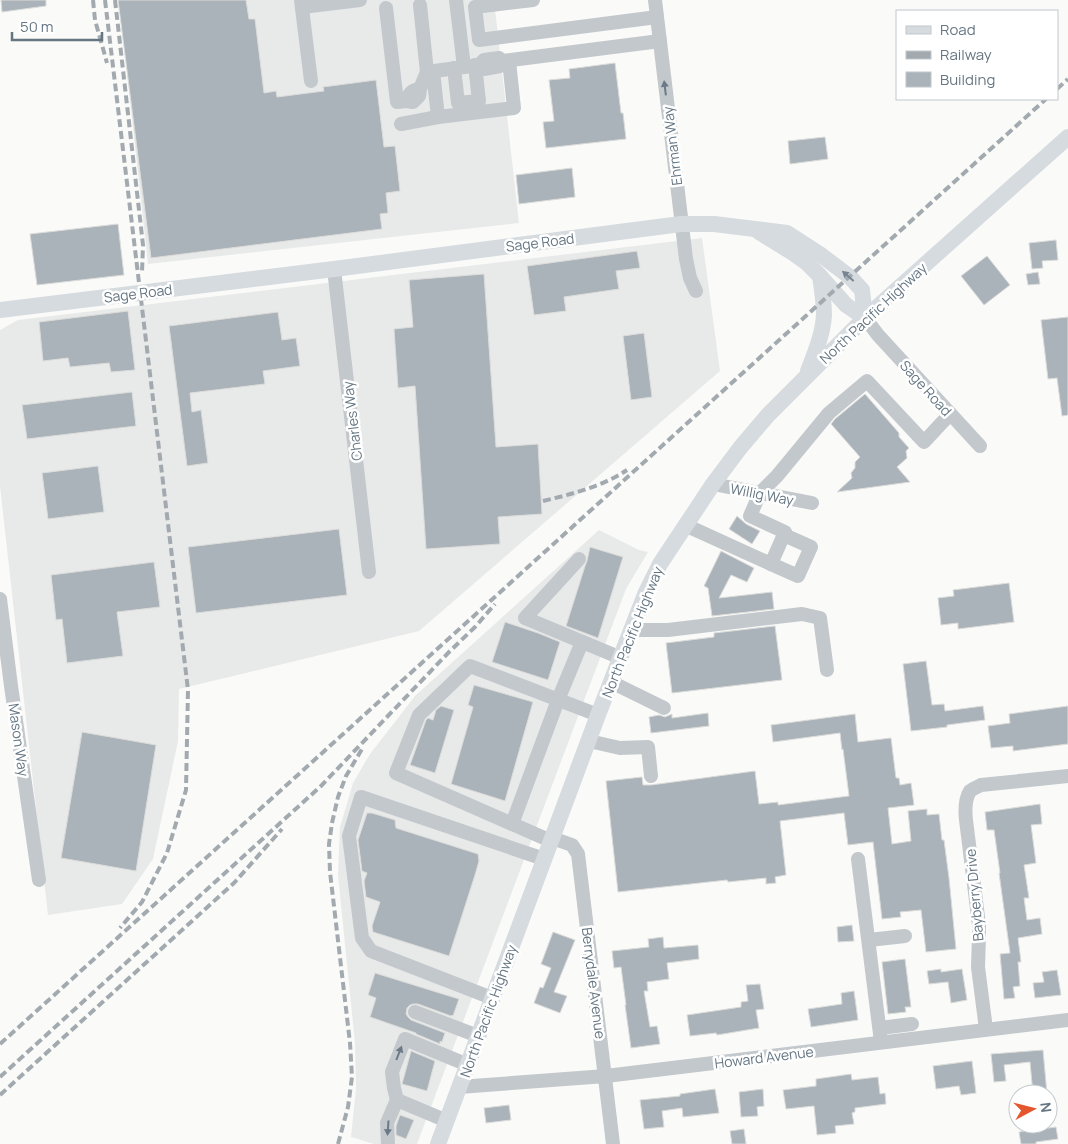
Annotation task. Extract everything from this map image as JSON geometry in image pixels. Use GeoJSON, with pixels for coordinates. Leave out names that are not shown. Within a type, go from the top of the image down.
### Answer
{"type":"FeatureCollection","features":[{"type":"Feature","properties":{"kind":"main road","name":"North Pacific Highway"},"geometry":{"type":"LineString","coordinates":[[438,1144],[598,715],[646,592],[660,564],[713,484],[768,415],[865,318],[1068,137]]}},
{"type":"Feature","properties":{"kind":"main road","name":"Sage Road"},"geometry":{"type":"LineString","coordinates":[[0,310],[681,224],[714,224],[787,233],[850,276],[862,290],[865,318]]}},
{"type":"Feature","properties":{"kind":"main road"},"geometry":{"type":"LineString","coordinates":[[755,230],[793,252],[807,263],[846,305],[865,318]]}},
{"type":"Feature","properties":{"kind":"main road"},"geometry":{"type":"LineString","coordinates":[[805,378],[817,348],[824,317],[824,300],[820,276]]}},
{"type":"Feature","properties":{"kind":"street"},"geometry":{"type":"LineString","coordinates":[[311,81],[302,4],[360,0]]}},
{"type":"Feature","properties":{"kind":"street"},"geometry":{"type":"LineString","coordinates":[[456,0],[468,66]]}},
{"type":"Feature","properties":{"kind":"street"},"geometry":{"type":"LineString","coordinates":[[533,0],[475,7],[479,40],[657,17]]}},
{"type":"Feature","properties":{"kind":"street","name":"Ehrman Way"},"geometry":{"type":"LineString","coordinates":[[655,0],[681,224],[690,278],[696,291]]}},
{"type":"Feature","properties":{"kind":"street"},"geometry":{"type":"LineString","coordinates":[[420,5],[438,117]]}},
{"type":"Feature","properties":{"kind":"street"},"geometry":{"type":"LineString","coordinates":[[386,8],[397,102],[406,101],[408,95],[414,90],[420,89],[430,72]]}},
{"type":"Feature","properties":{"kind":"street"},"geometry":{"type":"LineString","coordinates":[[430,72],[468,66],[484,60],[499,58],[506,61],[660,42]]}},
{"type":"Feature","properties":{"kind":"street"},"geometry":{"type":"LineString","coordinates":[[401,124],[438,117],[514,108],[506,61]]}},
{"type":"Feature","properties":{"kind":"street","name":"Charles Way"},"geometry":{"type":"LineString","coordinates":[[334,269],[369,572]]}},
{"type":"Feature","properties":{"kind":"street","name":"Sage Road"},"geometry":{"type":"LineString","coordinates":[[865,318],[878,335],[980,446]]}},
{"type":"Feature","properties":{"kind":"street"},"geometry":{"type":"LineString","coordinates":[[771,564],[785,532],[750,516],[760,493],[829,412],[867,381],[924,442],[950,414]]}},
{"type":"Feature","properties":{"kind":"street","name":"Willig Way"},"geometry":{"type":"LineString","coordinates":[[713,484],[812,503]]}},
{"type":"Feature","properties":{"kind":"street"},"geometry":{"type":"LineString","coordinates":[[685,525],[798,576],[811,547],[784,535]]}},
{"type":"Feature","properties":{"kind":"street"},"geometry":{"type":"LineString","coordinates":[[579,559],[525,618],[620,658]]}},
{"type":"Feature","properties":{"kind":"street","name":"Mason Way"},"geometry":{"type":"LineString","coordinates":[[0,599],[40,880]]}},
{"type":"Feature","properties":{"kind":"street"},"geometry":{"type":"LineString","coordinates":[[631,630],[668,630],[802,614],[820,618],[828,670]]}},
{"type":"Feature","properties":{"kind":"street"},"geometry":{"type":"LineString","coordinates":[[512,824],[558,700],[582,642]]}},
{"type":"Feature","properties":{"kind":"street","name":"Berrydale Avenue"},"geometry":{"type":"LineString","coordinates":[[558,700],[470,666],[419,715],[396,773],[512,824],[572,845],[578,854],[613,1144]]}},
{"type":"Feature","properties":{"kind":"street"},"geometry":{"type":"LineString","coordinates":[[612,682],[664,708]]}},
{"type":"Feature","properties":{"kind":"street"},"geometry":{"type":"LineString","coordinates":[[558,700],[598,715]]}},
{"type":"Feature","properties":{"kind":"street"},"geometry":{"type":"LineString","coordinates":[[589,740],[620,748],[648,747],[651,776]]}},
{"type":"Feature","properties":{"kind":"street","name":"Bayberry Drive"},"geometry":{"type":"LineString","coordinates":[[986,1029],[978,967],[979,925],[965,810],[966,802],[970,792],[981,785],[1068,776]]}},
{"type":"Feature","properties":{"kind":"street"},"geometry":{"type":"LineString","coordinates":[[492,998],[371,951],[362,938],[349,836],[361,797],[544,859]]}},
{"type":"Feature","properties":{"kind":"street"},"geometry":{"type":"LineString","coordinates":[[858,859],[882,1042]]}},
{"type":"Feature","properties":{"kind":"street"},"geometry":{"type":"LineString","coordinates":[[869,940],[905,936]]}},
{"type":"Feature","properties":{"kind":"street"},"geometry":{"type":"LineString","coordinates":[[415,1012],[478,1036]]}},
{"type":"Feature","properties":{"kind":"street","name":"Howard Avenue"},"geometry":{"type":"LineString","coordinates":[[459,1087],[606,1076],[1068,1020]]}},
{"type":"Feature","properties":{"kind":"street"},"geometry":{"type":"LineString","coordinates":[[880,1028],[912,1024]]}},
{"type":"Feature","properties":{"kind":"street"},"geometry":{"type":"LineString","coordinates":[[388,1144],[387,1123],[398,1100],[392,1072],[405,1038],[468,1065]]}},
{"type":"Feature","properties":{"kind":"street"},"geometry":{"type":"LineString","coordinates":[[398,1100],[447,1121]]}},
{"type":"Feature","properties":{"kind":"shaded area"},"geometry":{"type":"Polygon","coordinates":[[[119,0],[494,0],[519,223],[148,264],[119,0]]]}},
{"type":"Feature","properties":{"kind":"shaded area"},"geometry":{"type":"Polygon","coordinates":[[[702,238],[720,371],[419,631],[179,689],[178,741],[153,859],[122,904],[48,915],[0,486],[0,330],[18,320],[702,238]]]}},
{"type":"Feature","properties":{"kind":"shaded area"},"geometry":{"type":"Polygon","coordinates":[[[599,530],[639,550],[648,552],[626,589],[417,1144],[374,1144],[351,1137],[356,1089],[355,1043],[338,875],[340,827],[353,783],[370,754],[415,696],[599,530]]]}},
{"type":"Feature","properties":{"kind":"building"},"geometry":{"type":"Polygon","coordinates":[[[1,0],[46,0],[46,6],[2,12],[1,0]]]}},
{"type":"Feature","properties":{"kind":"building"},"geometry":{"type":"Polygon","coordinates":[[[118,0],[246,0],[249,19],[255,19],[264,93],[276,91],[277,97],[324,91],[323,87],[376,80],[384,147],[395,146],[400,191],[386,193],[388,213],[380,214],[382,229],[151,258],[118,0]]]}},
{"type":"Feature","properties":{"kind":"building"},"geometry":{"type":"Polygon","coordinates":[[[615,63],[626,139],[546,148],[543,122],[554,121],[549,80],[570,78],[569,69],[615,63]]]}},
{"type":"Feature","properties":{"kind":"building"},"geometry":{"type":"Polygon","coordinates":[[[825,137],[828,159],[790,164],[788,141],[825,137]]]}},
{"type":"Feature","properties":{"kind":"building"},"geometry":{"type":"Polygon","coordinates":[[[572,168],[575,197],[519,204],[516,175],[572,168]]]}},
{"type":"Feature","properties":{"kind":"building"},"geometry":{"type":"Polygon","coordinates":[[[118,224],[124,275],[37,285],[30,234],[118,224]]]}},
{"type":"Feature","properties":{"kind":"building"},"geometry":{"type":"Polygon","coordinates":[[[1056,240],[1058,260],[1042,261],[1043,268],[1032,269],[1029,243],[1056,240]]]}},
{"type":"Feature","properties":{"kind":"building"},"geometry":{"type":"Polygon","coordinates":[[[637,251],[640,268],[616,271],[619,289],[564,297],[566,311],[534,315],[527,266],[637,251]]]}},
{"type":"Feature","properties":{"kind":"building"},"geometry":{"type":"Polygon","coordinates":[[[987,256],[1010,285],[984,305],[961,276],[987,256]]]}},
{"type":"Feature","properties":{"kind":"building"},"geometry":{"type":"Polygon","coordinates":[[[1038,272],[1040,284],[1028,285],[1026,274],[1038,272]]]}},
{"type":"Feature","properties":{"kind":"building"},"geometry":{"type":"Polygon","coordinates":[[[484,274],[496,447],[538,444],[542,514],[498,517],[500,544],[426,549],[415,386],[398,388],[394,329],[413,327],[409,280],[484,274]]]}},
{"type":"Feature","properties":{"kind":"building"},"geometry":{"type":"Polygon","coordinates":[[[128,311],[135,370],[111,372],[109,363],[70,367],[68,358],[43,361],[39,322],[128,311]]]}},
{"type":"Feature","properties":{"kind":"building"},"geometry":{"type":"Polygon","coordinates":[[[278,312],[282,340],[296,338],[300,366],[263,371],[265,384],[190,393],[192,412],[201,410],[208,463],[187,466],[169,326],[278,312]]]}},
{"type":"Feature","properties":{"kind":"building"},"geometry":{"type":"Polygon","coordinates":[[[1068,317],[1068,415],[1062,416],[1057,378],[1048,379],[1041,320],[1068,317]]]}},
{"type":"Feature","properties":{"kind":"building"},"geometry":{"type":"Polygon","coordinates":[[[644,333],[652,397],[631,400],[623,336],[644,333]]]}},
{"type":"Feature","properties":{"kind":"building"},"geometry":{"type":"Polygon","coordinates":[[[132,392],[136,426],[27,439],[22,405],[132,392]]]}},
{"type":"Feature","properties":{"kind":"building"},"geometry":{"type":"Polygon","coordinates":[[[865,394],[899,433],[899,437],[909,448],[906,451],[907,458],[897,467],[910,482],[837,492],[852,478],[851,473],[855,468],[855,462],[860,457],[831,424],[865,394]]]}},
{"type":"Feature","properties":{"kind":"building"},"geometry":{"type":"Polygon","coordinates":[[[98,466],[104,512],[48,519],[42,473],[98,466]]]}},
{"type":"Feature","properties":{"kind":"building"},"geometry":{"type":"Polygon","coordinates":[[[737,516],[746,524],[760,531],[752,544],[729,529],[737,516]]]}},
{"type":"Feature","properties":{"kind":"building"},"geometry":{"type":"Polygon","coordinates":[[[339,529],[347,595],[196,613],[188,547],[339,529]]]}},
{"type":"Feature","properties":{"kind":"building"},"geometry":{"type":"Polygon","coordinates":[[[590,547],[623,557],[598,638],[566,626],[590,547]]]}},
{"type":"Feature","properties":{"kind":"building"},"geometry":{"type":"Polygon","coordinates":[[[721,551],[754,568],[747,582],[731,575],[719,598],[772,592],[774,609],[712,616],[708,588],[704,586],[721,551]]]}},
{"type":"Feature","properties":{"kind":"building"},"geometry":{"type":"Polygon","coordinates":[[[154,562],[160,607],[117,612],[123,656],[67,663],[62,619],[56,620],[51,575],[154,562]]]}},
{"type":"Feature","properties":{"kind":"building"},"geometry":{"type":"Polygon","coordinates":[[[1009,583],[1014,622],[958,629],[958,623],[941,625],[938,598],[954,596],[953,590],[1009,583]]]}},
{"type":"Feature","properties":{"kind":"building"},"geometry":{"type":"Polygon","coordinates":[[[505,622],[560,642],[548,680],[492,662],[505,622]]]}},
{"type":"Feature","properties":{"kind":"building"},"geometry":{"type":"Polygon","coordinates":[[[775,626],[782,680],[672,693],[666,643],[714,637],[714,633],[775,626]]]}},
{"type":"Feature","properties":{"kind":"building"},"geometry":{"type":"Polygon","coordinates":[[[926,661],[932,705],[944,704],[945,711],[983,706],[985,720],[911,731],[903,664],[926,661]]]}},
{"type":"Feature","properties":{"kind":"building"},"geometry":{"type":"Polygon","coordinates":[[[474,685],[533,702],[505,801],[451,784],[473,707],[468,705],[474,685]]]}},
{"type":"Feature","properties":{"kind":"building"},"geometry":{"type":"Polygon","coordinates":[[[441,706],[454,710],[435,773],[410,765],[426,720],[428,718],[433,720],[436,710],[441,706]]]}},
{"type":"Feature","properties":{"kind":"building"},"geometry":{"type":"Polygon","coordinates":[[[1068,706],[1068,744],[1013,751],[1013,746],[991,748],[988,726],[1010,723],[1009,714],[1068,706]]]}},
{"type":"Feature","properties":{"kind":"building"},"geometry":{"type":"Polygon","coordinates":[[[708,713],[709,726],[651,733],[649,717],[659,715],[665,717],[672,714],[672,718],[708,713]]]}},
{"type":"Feature","properties":{"kind":"building"},"geometry":{"type":"Polygon","coordinates":[[[855,714],[858,742],[891,738],[896,778],[899,778],[900,785],[911,783],[914,805],[888,808],[892,844],[911,841],[908,811],[927,809],[927,815],[939,814],[949,878],[956,949],[926,952],[921,910],[900,912],[901,917],[882,919],[873,842],[848,845],[844,813],[780,821],[786,875],[775,877],[776,883],[766,884],[766,878],[728,882],[727,880],[618,892],[606,781],[642,777],[643,785],[651,785],[755,771],[759,804],[778,802],[778,805],[849,796],[840,733],[773,742],[771,725],[855,714]]]}},
{"type":"Feature","properties":{"kind":"building"},"geometry":{"type":"Polygon","coordinates":[[[82,732],[156,745],[136,871],[61,858],[82,732]]]}},
{"type":"Feature","properties":{"kind":"building"},"geometry":{"type":"Polygon","coordinates":[[[1040,804],[1042,824],[1031,825],[1036,863],[1024,865],[1029,898],[1024,898],[1027,920],[1040,918],[1042,934],[1018,938],[1021,962],[1018,962],[1020,986],[1013,987],[1015,998],[1004,999],[1000,954],[1010,953],[994,830],[987,830],[985,812],[1040,804]]]}},
{"type":"Feature","properties":{"kind":"building"},"geometry":{"type":"Polygon","coordinates":[[[367,813],[395,820],[396,828],[478,854],[479,861],[449,956],[373,932],[372,926],[380,902],[366,897],[364,881],[367,873],[362,871],[358,840],[367,813]]]}},
{"type":"Feature","properties":{"kind":"building"},"geometry":{"type":"Polygon","coordinates":[[[852,925],[854,941],[838,942],[837,927],[852,925]]]}},
{"type":"Feature","properties":{"kind":"building"},"geometry":{"type":"Polygon","coordinates":[[[553,932],[575,940],[554,992],[567,996],[560,1013],[534,1003],[540,987],[543,988],[551,968],[541,964],[553,932]]]}},
{"type":"Feature","properties":{"kind":"building"},"geometry":{"type":"Polygon","coordinates":[[[663,937],[664,948],[698,945],[699,959],[667,963],[669,979],[647,982],[648,991],[644,991],[650,1027],[657,1026],[660,1044],[631,1048],[621,967],[614,968],[612,951],[649,947],[648,939],[663,937]]]}},
{"type":"Feature","properties":{"kind":"building"},"geometry":{"type":"Polygon","coordinates":[[[905,959],[911,1007],[905,1007],[906,1012],[888,1014],[882,962],[905,959]]]}},
{"type":"Feature","properties":{"kind":"building"},"geometry":{"type":"Polygon","coordinates":[[[941,969],[941,972],[962,969],[967,1000],[951,1003],[948,982],[929,984],[927,971],[941,969]]]}},
{"type":"Feature","properties":{"kind":"building"},"geometry":{"type":"Polygon","coordinates":[[[1057,970],[1061,995],[1035,998],[1033,983],[1044,982],[1042,972],[1057,970]]]}},
{"type":"Feature","properties":{"kind":"building"},"geometry":{"type":"Polygon","coordinates":[[[375,973],[459,999],[453,1016],[418,1004],[410,1005],[407,1008],[406,1014],[411,1020],[445,1033],[440,1044],[416,1033],[370,1017],[376,998],[368,995],[375,973]]]}},
{"type":"Feature","properties":{"kind":"building"},"geometry":{"type":"Polygon","coordinates":[[[760,984],[764,1009],[756,1010],[759,1028],[717,1035],[716,1033],[690,1036],[687,1015],[741,1007],[741,1002],[748,1001],[746,985],[760,984]]]}},
{"type":"Feature","properties":{"kind":"building"},"geometry":{"type":"Polygon","coordinates":[[[854,991],[858,1020],[811,1027],[808,1009],[842,1004],[841,993],[854,991]]]}},
{"type":"Feature","properties":{"kind":"building"},"geometry":{"type":"Polygon","coordinates":[[[1043,1050],[1046,1084],[1032,1084],[1030,1062],[1004,1065],[1006,1081],[994,1082],[991,1054],[1043,1050]]]}},
{"type":"Feature","properties":{"kind":"building"},"geometry":{"type":"Polygon","coordinates":[[[411,1051],[435,1061],[427,1091],[402,1084],[411,1051]]]}},
{"type":"Feature","properties":{"kind":"building"},"geometry":{"type":"Polygon","coordinates":[[[972,1061],[976,1093],[961,1095],[959,1086],[936,1089],[933,1066],[972,1061]]]}},
{"type":"Feature","properties":{"kind":"building"},"geometry":{"type":"Polygon","coordinates":[[[851,1074],[852,1080],[878,1077],[880,1094],[885,1093],[886,1104],[855,1108],[855,1112],[852,1113],[854,1124],[835,1126],[836,1133],[817,1135],[814,1106],[786,1109],[783,1090],[816,1086],[816,1079],[851,1074]]]}},
{"type":"Feature","properties":{"kind":"building"},"geometry":{"type":"Polygon","coordinates":[[[715,1089],[719,1113],[683,1117],[682,1108],[662,1111],[664,1127],[644,1129],[640,1100],[680,1096],[680,1094],[715,1089]]]}},
{"type":"Feature","properties":{"kind":"building"},"geometry":{"type":"Polygon","coordinates":[[[763,1089],[764,1106],[757,1107],[758,1116],[741,1117],[739,1092],[763,1089]]]}},
{"type":"Feature","properties":{"kind":"building"},"geometry":{"type":"Polygon","coordinates":[[[509,1105],[511,1120],[486,1123],[484,1108],[509,1105]]]}},
{"type":"Feature","properties":{"kind":"building"},"geometry":{"type":"Polygon","coordinates":[[[400,1115],[414,1120],[406,1139],[396,1135],[396,1126],[400,1115]]]}},
{"type":"Feature","properties":{"kind":"building"},"geometry":{"type":"Polygon","coordinates":[[[744,1129],[746,1144],[732,1144],[730,1131],[744,1129]]]}},
{"type":"Feature","properties":{"kind":"building"},"geometry":{"type":"Polygon","coordinates":[[[1019,1134],[1057,1134],[1058,1139],[1036,1142],[1036,1144],[1021,1144],[1019,1134]]]}},
{"type":"Feature","properties":{"kind":"railway"},"geometry":{"type":"LineString","coordinates":[[93,0],[95,20],[107,63]]}},
{"type":"Feature","properties":{"kind":"railway"},"geometry":{"type":"LineString","coordinates":[[105,0],[188,690],[186,790],[167,853],[142,902],[120,928]]}},
{"type":"Feature","properties":{"kind":"railway"},"geometry":{"type":"LineString","coordinates":[[115,0],[143,245],[142,272]]}},
{"type":"Feature","properties":{"kind":"railway"},"geometry":{"type":"LineString","coordinates":[[1058,88],[1068,79]]}},
{"type":"Feature","properties":{"kind":"railway"},"geometry":{"type":"LineString","coordinates":[[0,1044],[1045,100]]}},
{"type":"Feature","properties":{"kind":"railway"},"geometry":{"type":"LineString","coordinates":[[543,501],[597,485],[627,470]]}},
{"type":"Feature","properties":{"kind":"railway"},"geometry":{"type":"LineString","coordinates":[[0,1077],[321,786],[495,604]]}},
{"type":"Feature","properties":{"kind":"railway"},"geometry":{"type":"LineString","coordinates":[[338,1144],[348,1107],[352,1077],[350,1043],[330,872],[329,844],[338,797],[346,776],[362,749]]}},
{"type":"Feature","properties":{"kind":"railway"},"geometry":{"type":"LineString","coordinates":[[0,1095],[234,883],[282,829]]}}]}
